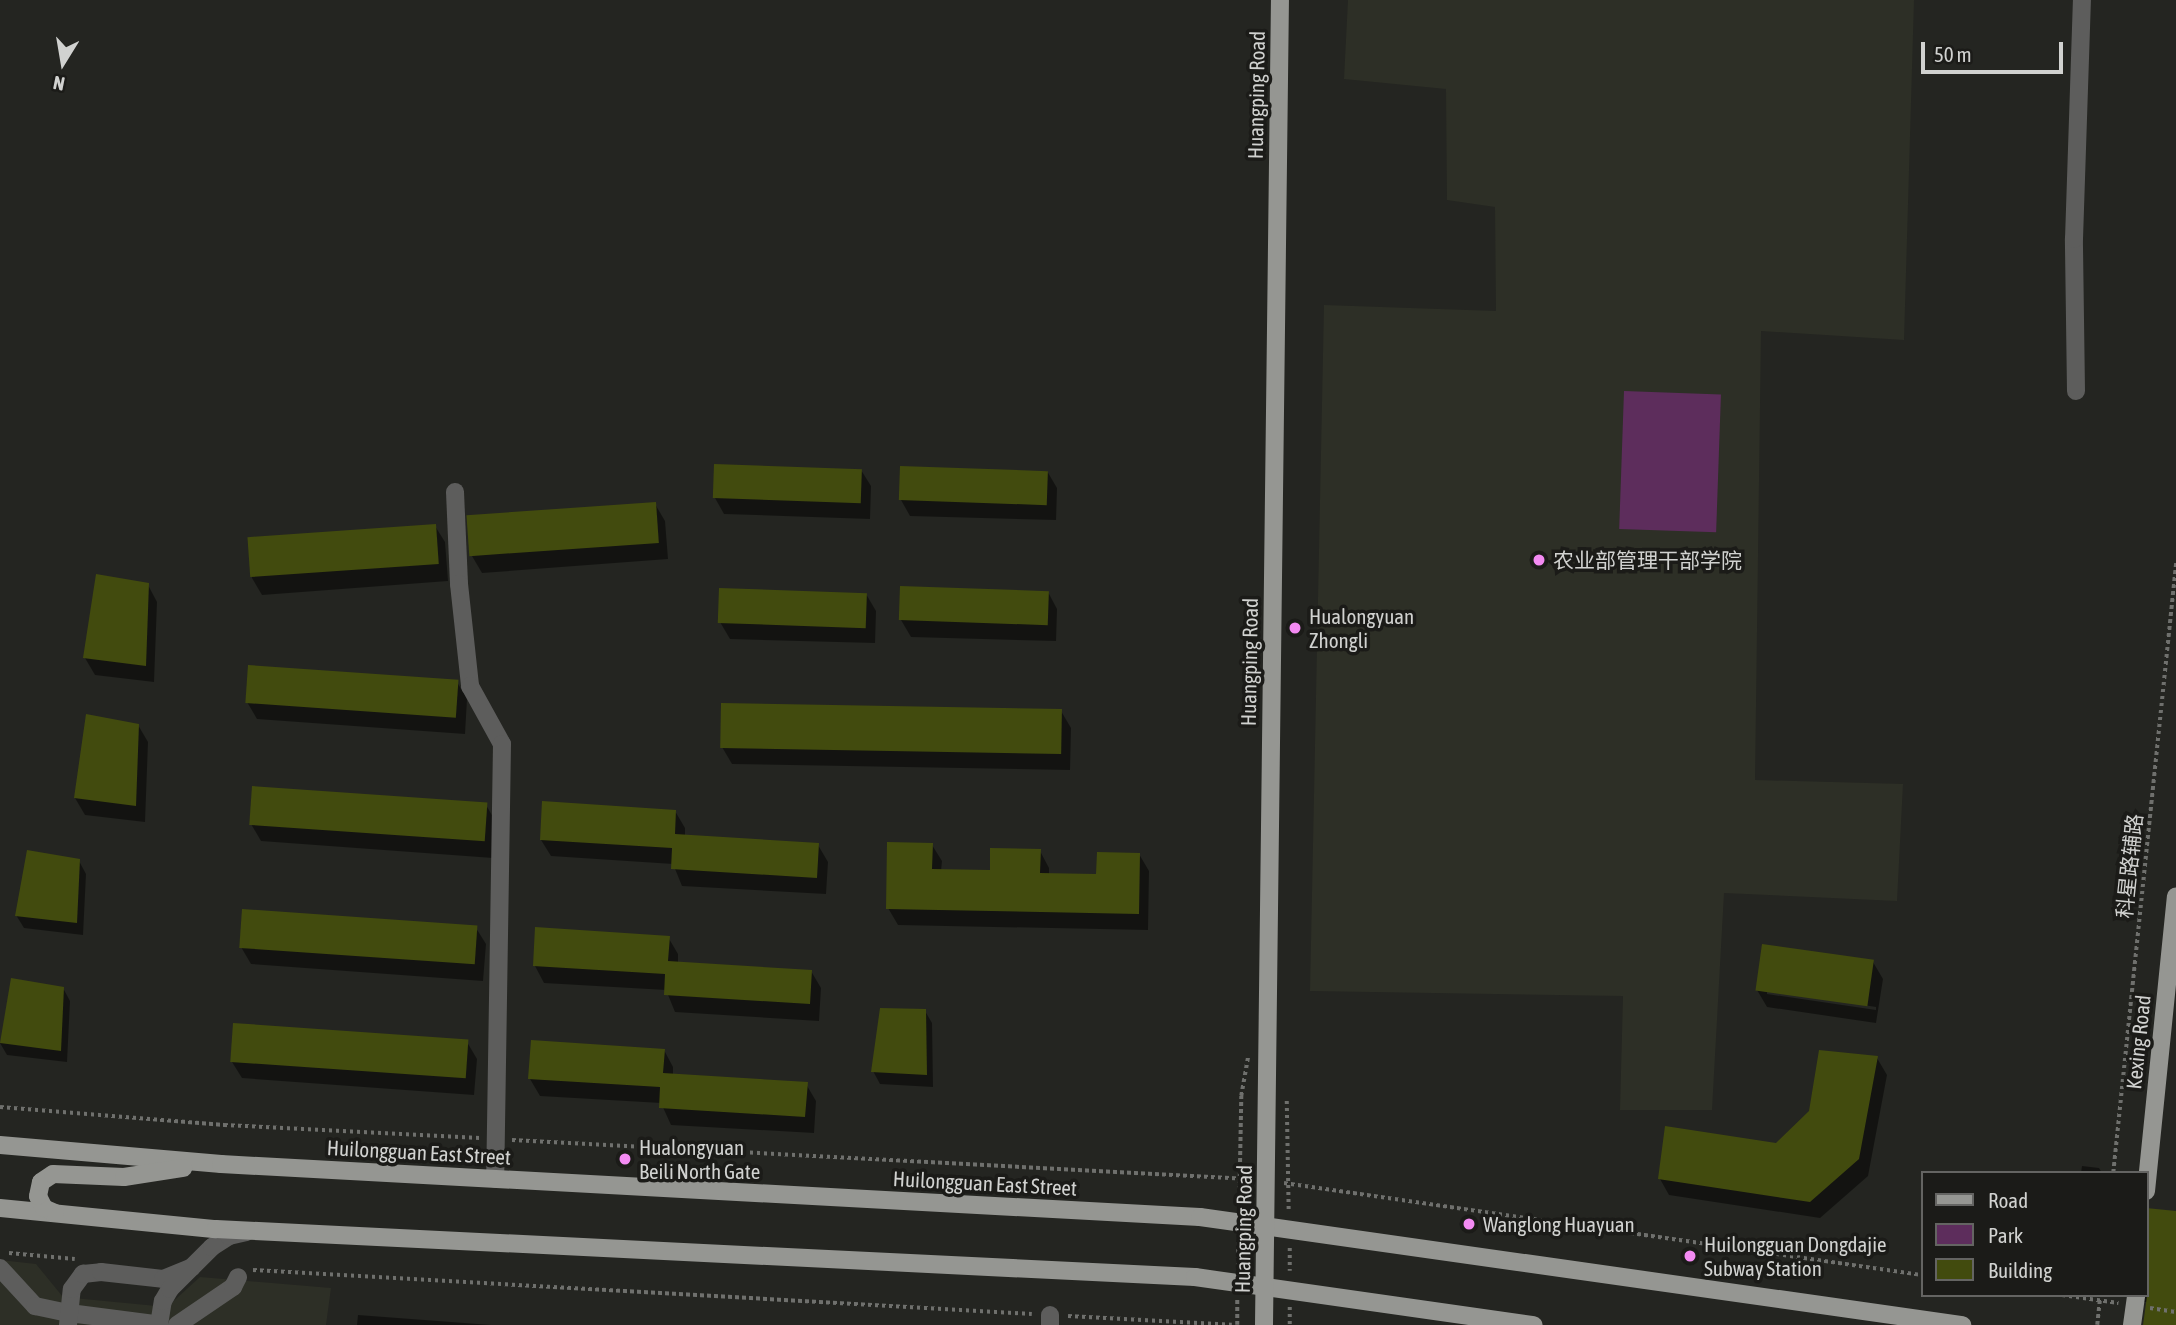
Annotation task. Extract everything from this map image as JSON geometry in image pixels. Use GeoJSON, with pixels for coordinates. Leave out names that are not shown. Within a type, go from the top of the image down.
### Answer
{"type":"FeatureCollection","features":[{"type":"Feature","properties":{"kind":"main road","name":"Huangping Road"},"geometry":{"type":"LineString","coordinates":[[1264,1325],[1280,0]]}},
{"type":"Feature","properties":{"kind":"main road","name":"Kexing Road"},"geometry":{"type":"LineString","coordinates":[[2148,1171],[2176,897]]}},
{"type":"Feature","properties":{"kind":"main road","name":"Huilongguan East Street"},"geometry":{"type":"LineString","coordinates":[[0,1145],[221,1164],[1200,1217],[1962,1325]]}},
{"type":"Feature","properties":{"kind":"main road"},"geometry":{"type":"LineString","coordinates":[[62,1214],[48,1210],[39,1201],[39,1186],[53,1174],[124,1177],[221,1164]]}},
{"type":"Feature","properties":{"kind":"main road"},"geometry":{"type":"LineString","coordinates":[[0,1208],[275,1231],[1195,1277],[1534,1325]]}},
{"type":"Feature","properties":{"kind":"main road"},"geometry":{"type":"LineString","coordinates":[[2133,1325],[2136,1297]]}},
{"type":"Feature","properties":{"kind":"street"},"geometry":{"type":"LineString","coordinates":[[2076,391],[2074,239],[2082,0]]}},
{"type":"Feature","properties":{"kind":"street"},"geometry":{"type":"LineString","coordinates":[[455,492],[458,584],[470,686],[502,744],[495,1179]]}},
{"type":"Feature","properties":{"kind":"street"},"geometry":{"type":"LineString","coordinates":[[159,1325],[166,1295],[212,1247],[229,1236],[275,1231]]}},
{"type":"Feature","properties":{"kind":"street"},"geometry":{"type":"LineString","coordinates":[[69,1317],[72,1289],[83,1274],[101,1272],[163,1279],[192,1267]]}},
{"type":"Feature","properties":{"kind":"street"},"geometry":{"type":"LineString","coordinates":[[0,1268],[35,1306],[69,1317],[154,1324]]}},
{"type":"Feature","properties":{"kind":"street"},"geometry":{"type":"LineString","coordinates":[[177,1325],[233,1287],[245,1274]]}},
{"type":"Feature","properties":{"kind":"path","name":"科星路辅路"},"geometry":{"type":"LineString","coordinates":[[2113,1171],[2176,562]]}},
{"type":"Feature","properties":{"kind":"path"},"geometry":{"type":"LineString","coordinates":[[0,1107],[238,1125],[1192,1176]]}},
{"type":"Feature","properties":{"kind":"path"},"geometry":{"type":"LineString","coordinates":[[1356,1193],[1920,1275]]}},
{"type":"Feature","properties":{"kind":"path"},"geometry":{"type":"LineString","coordinates":[[0,1252],[85,1259]]}},
{"type":"Feature","properties":{"kind":"path"},"geometry":{"type":"LineString","coordinates":[[245,1274],[1050,1320],[1232,1325]]}},
{"type":"Feature","properties":{"kind":"path"},"geometry":{"type":"LineString","coordinates":[[2097,1325],[2100,1297]]}},
{"type":"Feature","properties":{"kind":"shaded area","name":"农业部管理干部学院"},"geometry":{"type":"Polygon","coordinates":[[[1348,0],[1914,0],[1904,340],[1761,331],[1755,780],[1903,784],[1897,901],[1724,893],[1712,1110],[1620,1110],[1623,996],[1310,991],[1324,305],[1496,311],[1495,207],[1447,200],[1446,89],[1344,79],[1348,0]]]}},
{"type":"Feature","properties":{"kind":"shaded area"},"geometry":{"type":"Polygon","coordinates":[[[0,1260],[36,1264],[63,1297],[167,1307],[200,1277],[331,1288],[326,1325],[0,1325],[0,1260]]]}},
{"type":"Feature","properties":{"kind":"green space"},"geometry":{"type":"Polygon","coordinates":[[[1624,391],[1721,394],[1716,532],[1619,529],[1624,391]]]}},
{"type":"Feature","properties":{"kind":"building"},"geometry":{"type":"Polygon","coordinates":[[[714,464],[862,469],[861,503],[713,498],[714,464]]]}},
{"type":"Feature","properties":{"kind":"building"},"geometry":{"type":"Polygon","coordinates":[[[900,466],[1048,471],[1047,505],[899,500],[900,466]]]}},
{"type":"Feature","properties":{"kind":"building"},"geometry":{"type":"Polygon","coordinates":[[[656,502],[659,543],[469,556],[466,515],[656,502]]]}},
{"type":"Feature","properties":{"kind":"building"},"geometry":{"type":"Polygon","coordinates":[[[436,524],[439,564],[250,577],[247,537],[436,524]]]}},
{"type":"Feature","properties":{"kind":"building"},"geometry":{"type":"Polygon","coordinates":[[[96,574],[149,583],[146,666],[83,658],[96,574]]]}},
{"type":"Feature","properties":{"kind":"building"},"geometry":{"type":"Polygon","coordinates":[[[900,586],[1049,591],[1048,625],[899,620],[900,586]]]}},
{"type":"Feature","properties":{"kind":"building"},"geometry":{"type":"Polygon","coordinates":[[[719,588],[867,593],[866,628],[718,623],[719,588]]]}},
{"type":"Feature","properties":{"kind":"building"},"geometry":{"type":"Polygon","coordinates":[[[248,665],[458,680],[456,718],[245,703],[248,665]]]}},
{"type":"Feature","properties":{"kind":"building"},"geometry":{"type":"Polygon","coordinates":[[[721,703],[1062,709],[1061,754],[720,748],[721,703]]]}},
{"type":"Feature","properties":{"kind":"building"},"geometry":{"type":"Polygon","coordinates":[[[86,714],[139,724],[136,806],[74,798],[86,714]]]}},
{"type":"Feature","properties":{"kind":"building"},"geometry":{"type":"Polygon","coordinates":[[[252,786],[487,802],[485,841],[249,825],[252,786]]]}},
{"type":"Feature","properties":{"kind":"building"},"geometry":{"type":"Polygon","coordinates":[[[542,801],[676,810],[675,834],[819,843],[817,878],[671,869],[672,848],[540,840],[542,801]]]}},
{"type":"Feature","properties":{"kind":"building"},"geometry":{"type":"Polygon","coordinates":[[[887,842],[933,843],[932,869],[990,870],[990,848],[1041,849],[1040,873],[1096,874],[1097,852],[1140,853],[1139,914],[886,909],[887,842]]]}},
{"type":"Feature","properties":{"kind":"building"},"geometry":{"type":"Polygon","coordinates":[[[27,850],[80,859],[77,923],[15,916],[27,850]]]}},
{"type":"Feature","properties":{"kind":"building"},"geometry":{"type":"Polygon","coordinates":[[[242,909],[477,925],[475,964],[239,948],[242,909]]]}},
{"type":"Feature","properties":{"kind":"building"},"geometry":{"type":"Polygon","coordinates":[[[535,927],[670,936],[668,961],[812,970],[810,1004],[664,995],[665,974],[533,966],[535,927]]]}},
{"type":"Feature","properties":{"kind":"building"},"geometry":{"type":"Polygon","coordinates":[[[1762,944],[1874,960],[1867,1006],[1755,991],[1762,944]]]}},
{"type":"Feature","properties":{"kind":"building"},"geometry":{"type":"Polygon","coordinates":[[[11,978],[64,987],[61,1051],[0,1043],[11,978]]]}},
{"type":"Feature","properties":{"kind":"building"},"geometry":{"type":"Polygon","coordinates":[[[880,1008],[926,1009],[927,1075],[871,1072],[880,1008]]]}},
{"type":"Feature","properties":{"kind":"building"},"geometry":{"type":"Polygon","coordinates":[[[233,1023],[468,1039],[466,1078],[230,1062],[233,1023]]]}},
{"type":"Feature","properties":{"kind":"building"},"geometry":{"type":"Polygon","coordinates":[[[531,1040],[665,1049],[663,1073],[808,1082],[805,1117],[659,1108],[660,1087],[528,1079],[531,1040]]]}},
{"type":"Feature","properties":{"kind":"building"},"geometry":{"type":"Polygon","coordinates":[[[1819,1050],[1878,1056],[1859,1159],[1810,1202],[1658,1179],[1665,1126],[1776,1143],[1809,1111],[1819,1050]]]}},
{"type":"Feature","properties":{"kind":"building"},"geometry":{"type":"Polygon","coordinates":[[[2148,1208],[2176,1211],[2176,1325],[2143,1325],[2148,1297],[2148,1208]]]}},
{"type":"Feature","properties":{"kind":"place","name":"农业部管理干部学院"},"geometry":{"type":"Point","coordinates":[1539,560]}},
{"type":"Feature","properties":{"kind":"place","name":"Hualongyuan Zhongli"},"geometry":{"type":"Point","coordinates":[1295,628]}},
{"type":"Feature","properties":{"kind":"place","name":"Hualongyuan Beili North Gate"},"geometry":{"type":"Point","coordinates":[625,1159]}},
{"type":"Feature","properties":{"kind":"place","name":"Wanglong Huayuan"},"geometry":{"type":"Point","coordinates":[1469,1224]}},
{"type":"Feature","properties":{"kind":"place","name":"Huilongguan Dongdajie Subway Station"},"geometry":{"type":"Point","coordinates":[1690,1256]}}]}
